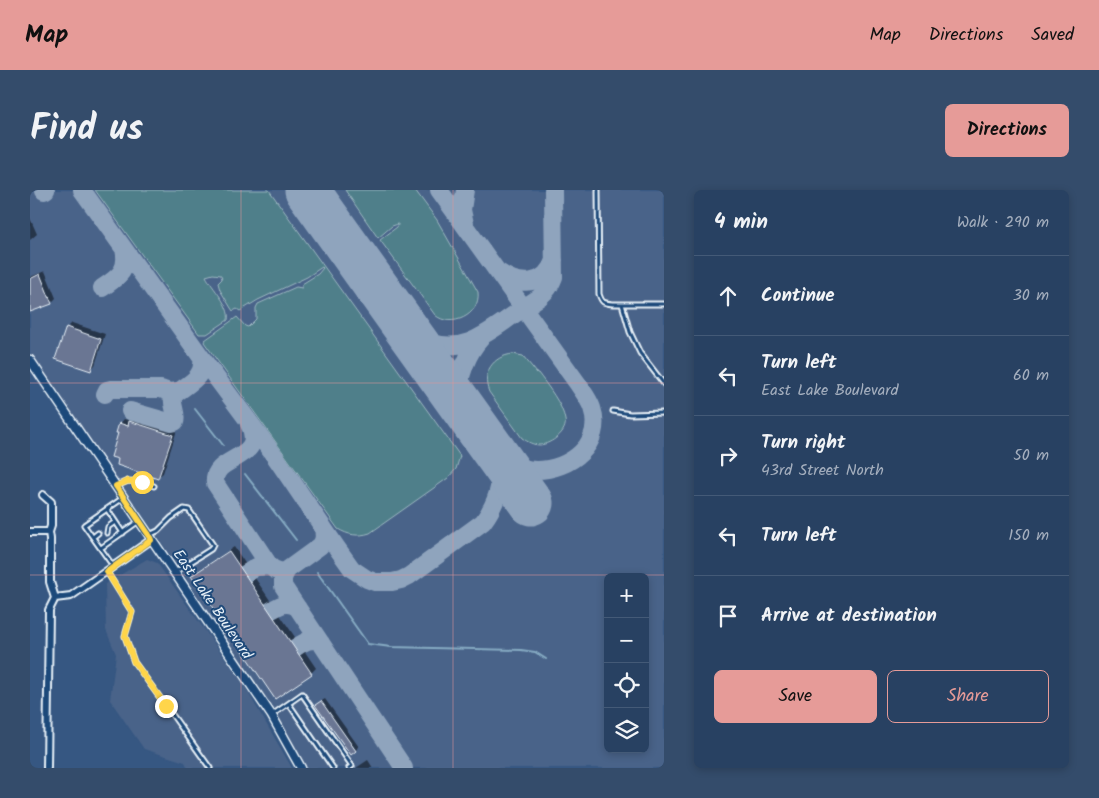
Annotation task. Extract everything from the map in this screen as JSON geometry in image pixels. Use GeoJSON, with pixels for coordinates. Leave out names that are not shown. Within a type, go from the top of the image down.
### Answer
{"type":"FeatureCollection","features":[{"type":"Feature","properties":{"kind":"street","name":"East Lake Boulevard"},"geometry":{"type":"LineString","coordinates":[[30,362],[272,716],[301,768]]}},
{"type":"Feature","properties":{"kind":"street"},"geometry":{"type":"LineString","coordinates":[[43,495],[51,502],[51,526],[48,532],[50,539],[50,582],[55,598],[50,610],[47,768]]}},
{"type":"Feature","properties":{"kind":"street"},"geometry":{"type":"LineString","coordinates":[[30,532],[48,532]]}},
{"type":"Feature","properties":{"kind":"street"},"geometry":{"type":"LineString","coordinates":[[55,598],[71,596],[114,567],[150,537]]}},
{"type":"Feature","properties":{"kind":"lane"},"geometry":{"type":"LineString","coordinates":[[598,190],[599,294],[602,301],[605,303],[622,304],[664,304]]}},
{"type":"Feature","properties":{"kind":"lane"},"geometry":{"type":"LineString","coordinates":[[622,304],[630,332],[640,353],[664,384]]}},
{"type":"Feature","properties":{"kind":"lane"},"geometry":{"type":"LineString","coordinates":[[613,411],[630,414],[664,413]]}},
{"type":"Feature","properties":{"kind":"lane"},"geometry":{"type":"LineString","coordinates":[[116,486],[128,481],[142,482],[154,486]]}},
{"type":"Feature","properties":{"kind":"lane"},"geometry":{"type":"LineString","coordinates":[[114,567],[101,548],[97,535],[84,525],[123,498]]}},
{"type":"Feature","properties":{"kind":"lane"},"geometry":{"type":"LineString","coordinates":[[107,509],[123,533]]}},
{"type":"Feature","properties":{"kind":"lane"},"geometry":{"type":"LineString","coordinates":[[150,537],[184,509],[189,510],[213,544],[211,549],[175,572]]}},
{"type":"Feature","properties":{"kind":"lane"},"geometry":{"type":"LineString","coordinates":[[101,548],[140,521]]}},
{"type":"Feature","properties":{"kind":"lane"},"geometry":{"type":"LineString","coordinates":[[108,527],[104,530],[115,522]]}},
{"type":"Feature","properties":{"kind":"lane"},"geometry":{"type":"LineString","coordinates":[[107,572],[132,612],[125,636],[134,662],[210,768]]}},
{"type":"Feature","properties":{"kind":"lane"},"geometry":{"type":"LineString","coordinates":[[272,716],[302,694],[352,766],[349,768]]}},
{"type":"Feature","properties":{"kind":"lane"},"geometry":{"type":"LineString","coordinates":[[289,704],[333,768]]}},
{"type":"Feature","properties":{"kind":"shaded area"},"geometry":{"type":"Polygon","coordinates":[[[30,190],[664,190],[664,768],[301,768],[270,710],[185,576],[30,354],[30,190]]]}},
{"type":"Feature","properties":{"kind":"shaded area"},"geometry":{"type":"Polygon","coordinates":[[[147,559],[157,563],[242,682],[292,768],[188,768],[185,762],[144,749],[110,700],[116,654],[106,630],[105,584],[147,559]]]}},
{"type":"Feature","properties":{"kind":"green space"},"geometry":{"type":"Polygon","coordinates":[[[95,190],[269,190],[460,456],[456,469],[448,478],[370,533],[353,535],[338,529],[204,342],[237,317],[248,327],[256,319],[258,304],[296,287],[302,288],[302,284],[318,274],[323,268],[240,311],[237,309],[233,311],[220,290],[218,283],[222,279],[221,275],[213,274],[206,276],[227,309],[228,320],[207,334],[199,334],[95,190]]]}},
{"type":"Feature","properties":{"kind":"green space"},"geometry":{"type":"Polygon","coordinates":[[[345,190],[415,190],[437,220],[478,292],[478,300],[470,313],[464,317],[449,321],[435,315],[380,240],[397,227],[398,224],[392,226],[378,238],[345,190]]]}},
{"type":"Feature","properties":{"kind":"green space"},"geometry":{"type":"Polygon","coordinates":[[[513,354],[523,356],[538,373],[554,395],[564,414],[564,429],[554,440],[540,445],[528,442],[522,438],[489,392],[487,378],[491,367],[500,358],[513,354]]]}},
{"type":"Feature","properties":{"kind":"building"},"geometry":{"type":"Polygon","coordinates":[[[40,274],[52,304],[30,312],[30,279],[40,274]]]}},
{"type":"Feature","properties":{"kind":"building"},"geometry":{"type":"Polygon","coordinates":[[[66,327],[101,339],[91,371],[55,359],[66,327]]]}},
{"type":"Feature","properties":{"kind":"building"},"geometry":{"type":"Polygon","coordinates":[[[129,421],[173,435],[158,479],[117,465],[118,459],[111,457],[119,423],[128,426],[129,421]]]}},
{"type":"Feature","properties":{"kind":"building"},"geometry":{"type":"Polygon","coordinates":[[[229,551],[312,674],[275,699],[191,576],[229,551]]]}},
{"type":"Feature","properties":{"kind":"building"},"geometry":{"type":"Polygon","coordinates":[[[321,701],[356,751],[351,755],[315,705],[321,701]]]}},
{"type":"Feature","properties":{"kind":"waterway"},"geometry":{"type":"LineString","coordinates":[[195,409],[223,445]]}},
{"type":"Feature","properties":{"kind":"waterway"},"geometry":{"type":"LineString","coordinates":[[245,474],[296,540]]}},
{"type":"Feature","properties":{"kind":"waterway"},"geometry":{"type":"LineString","coordinates":[[317,572],[368,644],[391,647],[521,650],[535,652],[546,659]]}},
{"type":"Feature","properties":{"kind":"taxiway"},"geometry":{"type":"LineString","coordinates":[[82,190],[276,458],[352,569],[367,579],[375,582],[401,580],[483,522],[492,508],[498,493],[501,478],[501,461]]}},
{"type":"Feature","properties":{"kind":"taxiway"},"geometry":{"type":"LineString","coordinates":[[439,190],[578,384],[592,408],[593,433],[589,443],[572,460],[549,469],[531,470],[499,459]]}},
{"type":"Feature","properties":{"kind":"taxiway"},"geometry":{"type":"LineString","coordinates":[[465,190],[462,210],[465,224]]}},
{"type":"Feature","properties":{"kind":"taxiway"},"geometry":{"type":"LineString","coordinates":[[399,319],[421,338],[441,345],[451,346],[479,338],[540,297],[552,283],[554,277],[553,190]]}},
{"type":"Feature","properties":{"kind":"taxiway"},"geometry":{"type":"LineString","coordinates":[[102,288],[121,273],[125,263],[124,249]]}},
{"type":"Feature","properties":{"kind":"taxiway"},"geometry":{"type":"LineString","coordinates":[[499,272],[515,280],[531,281],[544,275],[550,269],[554,260]]}},
{"type":"Feature","properties":{"kind":"taxiway"},"geometry":{"type":"LineString","coordinates":[[457,401],[459,383],[464,366],[482,337]]}},
{"type":"Feature","properties":{"kind":"taxiway"},"geometry":{"type":"LineString","coordinates":[[130,411],[172,423],[175,422],[173,396],[198,376],[201,371],[202,358]]}},
{"type":"Feature","properties":{"kind":"taxiway"},"geometry":{"type":"LineString","coordinates":[[105,394],[107,390],[111,389],[179,391]]}},
{"type":"Feature","properties":{"kind":"taxiway"},"geometry":{"type":"LineString","coordinates":[[249,424],[253,436],[251,445],[246,452],[221,467],[216,474],[215,483],[269,565],[277,571],[287,570]]}},
{"type":"Feature","properties":{"kind":"taxiway"},"geometry":{"type":"LineString","coordinates":[[323,527],[324,537],[322,544],[287,570],[283,578],[283,586],[404,768]]}},
{"type":"Feature","properties":{"kind":"taxiway"},"geometry":{"type":"LineString","coordinates":[[245,574],[256,567],[270,566]]}},
{"type":"Feature","properties":{"kind":"taxiway"},"geometry":{"type":"LineString","coordinates":[[270,611],[280,605],[287,604],[298,608]]}},
{"type":"Feature","properties":{"kind":"taxiway"},"geometry":{"type":"LineString","coordinates":[[295,648],[311,640],[321,643]]}},
{"type":"Feature","properties":{"kind":"runway"},"geometry":{"type":"LineString","coordinates":[[307,190],[531,503]]}},
{"type":"Feature","properties":{"kind":"route"},"geometry":{"type":"LineString","coordinates":[[142,482],[128,481],[116,486],[151,540],[107,572],[132,612],[125,636],[134,662],[166,706]]}}]}
